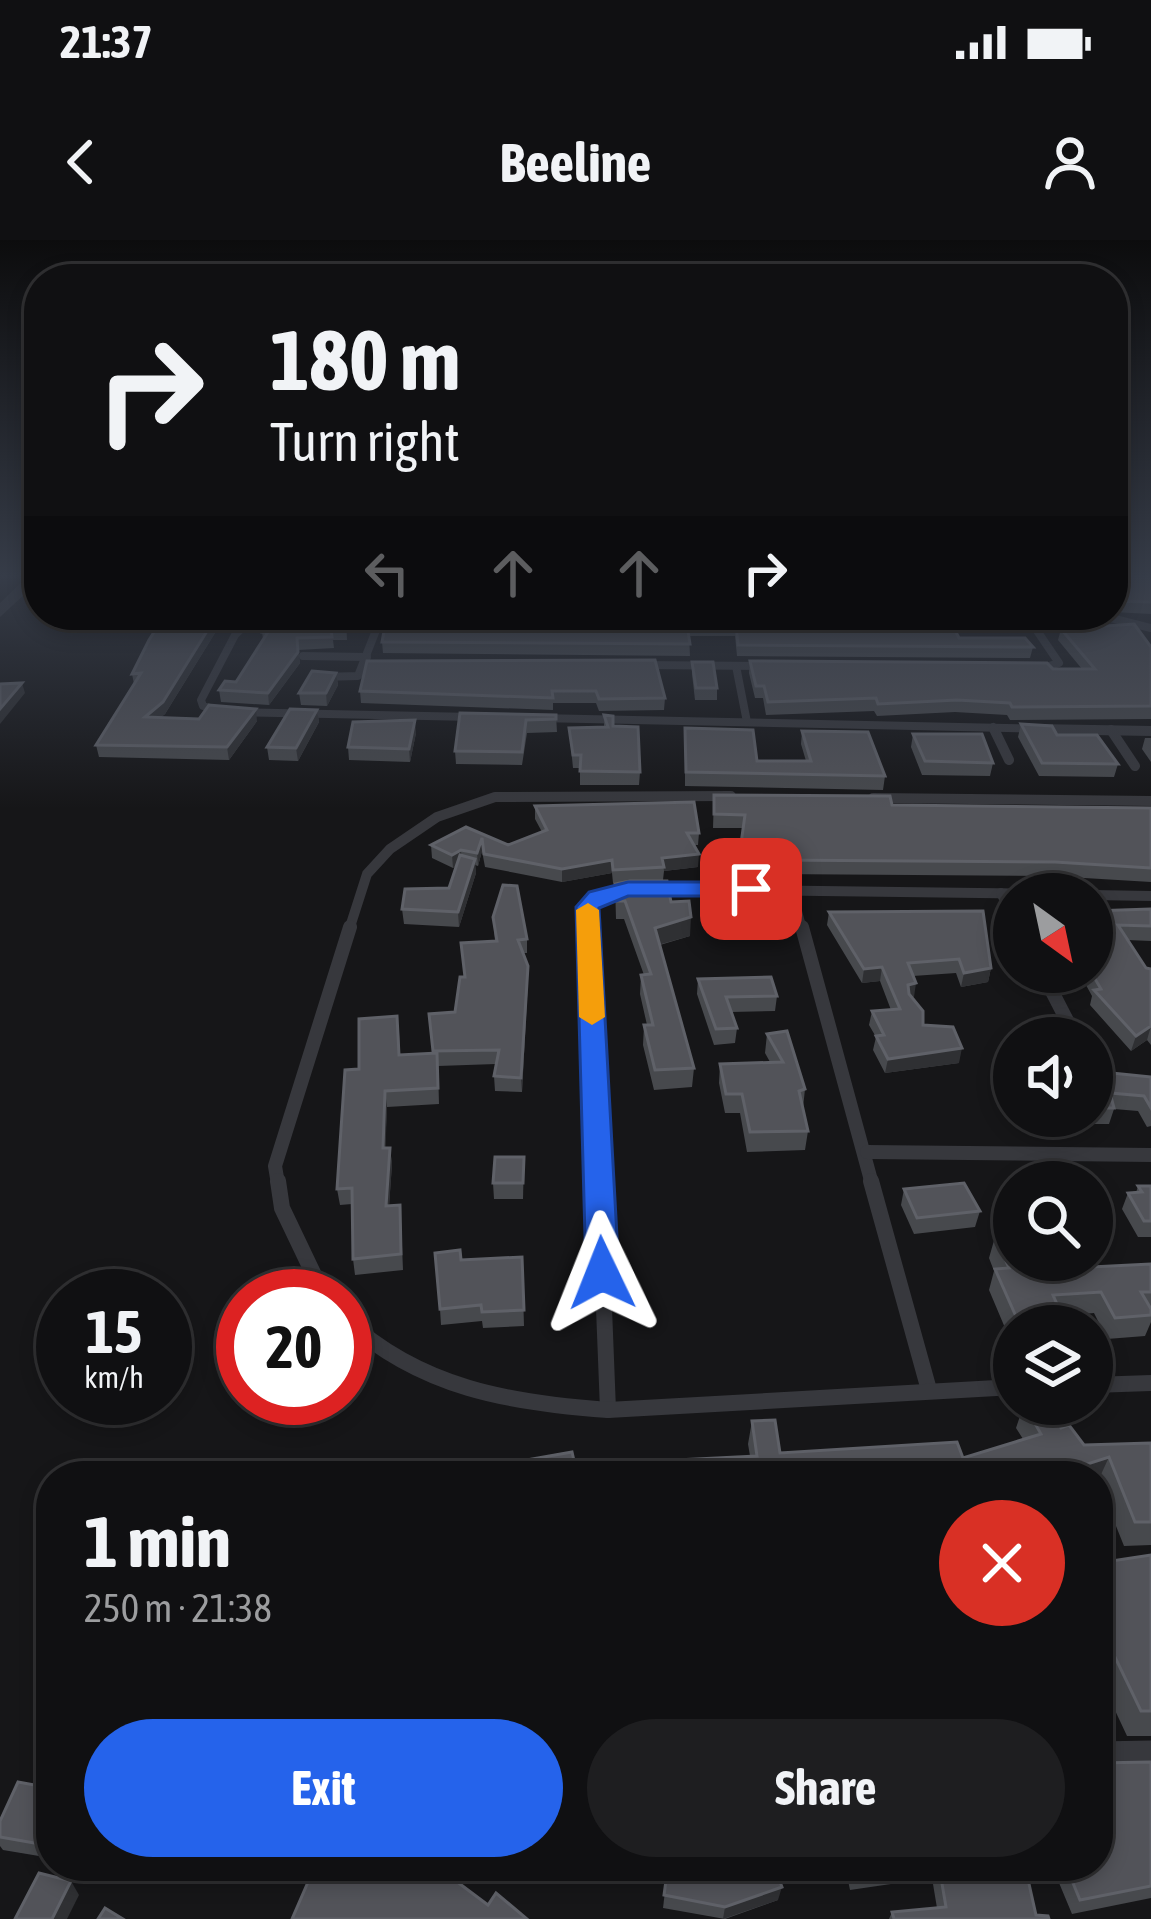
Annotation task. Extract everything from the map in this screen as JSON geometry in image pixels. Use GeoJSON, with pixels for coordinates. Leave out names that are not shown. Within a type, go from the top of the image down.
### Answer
{"type":"FeatureCollection","features":[{"type":"Feature","properties":{"kind":"lane"},"geometry":{"type":"LineString","coordinates":[[226,652],[201,700],[203,706],[226,712],[484,717]]}},
{"type":"Feature","properties":{"kind":"lane"},"geometry":{"type":"LineString","coordinates":[[317,677],[358,676],[368,652]]}},
{"type":"Feature","properties":{"kind":"lane"},"geometry":{"type":"LineString","coordinates":[[1028,670],[1050,670],[1059,663],[1052,652]]}},
{"type":"Feature","properties":{"kind":"lane"},"geometry":{"type":"LineString","coordinates":[[303,656],[388,662]]}},
{"type":"Feature","properties":{"kind":"lane"},"geometry":{"type":"LineString","coordinates":[[620,664],[781,667]]}},
{"type":"Feature","properties":{"kind":"lane"},"geometry":{"type":"LineString","coordinates":[[736,666],[747,722]]}},
{"type":"Feature","properties":{"kind":"lane"},"geometry":{"type":"LineString","coordinates":[[532,718],[1151,731]]}},
{"type":"Feature","properties":{"kind":"lane"},"geometry":{"type":"LineString","coordinates":[[993,728],[1009,760]]}},
{"type":"Feature","properties":{"kind":"lane"},"geometry":{"type":"LineString","coordinates":[[1111,730],[1136,766]]}},
{"type":"Feature","properties":{"kind":"lane"},"geometry":{"type":"LineString","coordinates":[[310,1269],[289,1227],[275,1166],[367,874],[413,831],[495,797],[735,796]]}},
{"type":"Feature","properties":{"kind":"lane"},"geometry":{"type":"LineString","coordinates":[[850,797],[1151,801]]}},
{"type":"Feature","properties":{"kind":"lane"},"geometry":{"type":"LineString","coordinates":[[608,1410],[588,907],[597,897],[628,889],[993,893]]}},
{"type":"Feature","properties":{"kind":"lane"},"geometry":{"type":"LineString","coordinates":[[791,889],[867,1151],[928,1390]]}},
{"type":"Feature","properties":{"kind":"lane"},"geometry":{"type":"LineString","coordinates":[[1113,895],[1151,896]]}},
{"type":"Feature","properties":{"kind":"lane"},"geometry":{"type":"LineString","coordinates":[[867,1151],[1151,1155]]}},
{"type":"Feature","properties":{"kind":"lane"},"geometry":{"type":"LineString","coordinates":[[372,1344],[423,1375],[484,1395],[608,1410],[993,1388]]}},
{"type":"Feature","properties":{"kind":"lane"},"geometry":{"type":"LineString","coordinates":[[1113,1384],[1151,1383]]}},
{"type":"Feature","properties":{"kind":"lane"},"geometry":{"type":"LineString","coordinates":[[1113,1752],[1151,1751]]}},
{"type":"Feature","properties":{"kind":"building"},"geometry":{"type":"Polygon","coordinates":[[[143,652],[194,652],[163,702],[145,717],[199,719],[209,705],[256,709],[227,747],[96,745],[141,673],[132,674],[143,652]]]}},
{"type":"Feature","properties":{"kind":"building"},"geometry":{"type":"Polygon","coordinates":[[[255,652],[298,652],[268,693],[219,690],[225,681],[236,682],[255,652]]]}},
{"type":"Feature","properties":{"kind":"building"},"geometry":{"type":"Polygon","coordinates":[[[1081,652],[1151,652],[1151,706],[1012,707],[1010,703],[957,700],[878,704],[876,698],[768,702],[764,686],[756,686],[750,661],[1047,663],[1053,669],[1095,669],[1081,652]]]}},
{"type":"Feature","properties":{"kind":"building"},"geometry":{"type":"Polygon","coordinates":[[[655,660],[665,698],[599,699],[596,691],[552,691],[553,698],[360,691],[367,661],[655,660]]]}},
{"type":"Feature","properties":{"kind":"building"},"geometry":{"type":"Polygon","coordinates":[[[692,662],[713,662],[717,688],[696,688],[692,662]]]}},
{"type":"Feature","properties":{"kind":"building"},"geometry":{"type":"Polygon","coordinates":[[[312,671],[336,673],[326,693],[299,693],[312,671]]]}},
{"type":"Feature","properties":{"kind":"building"},"geometry":{"type":"Polygon","coordinates":[[[22,683],[0,709],[0,684],[22,683]]]}},
{"type":"Feature","properties":{"kind":"building"},"geometry":{"type":"Polygon","coordinates":[[[290,709],[317,710],[296,748],[267,747],[290,709]]]}},
{"type":"Feature","properties":{"kind":"building"},"geometry":{"type":"Polygon","coordinates":[[[460,713],[556,715],[556,719],[526,720],[522,752],[455,751],[460,713]]]}},
{"type":"Feature","properties":{"kind":"building"},"geometry":{"type":"Polygon","coordinates":[[[604,715],[613,716],[613,726],[638,727],[640,772],[580,771],[581,755],[573,755],[569,728],[608,727],[604,715]]]}},
{"type":"Feature","properties":{"kind":"building"},"geometry":{"type":"Polygon","coordinates":[[[415,720],[409,749],[348,747],[353,722],[415,720]]]}},
{"type":"Feature","properties":{"kind":"building"},"geometry":{"type":"Polygon","coordinates":[[[1021,724],[1052,726],[1057,735],[1097,735],[1118,764],[1042,763],[1021,724]]]}},
{"type":"Feature","properties":{"kind":"building"},"geometry":{"type":"Polygon","coordinates":[[[685,728],[753,730],[757,761],[811,761],[802,731],[868,732],[885,776],[686,772],[685,728]]]}},
{"type":"Feature","properties":{"kind":"building"},"geometry":{"type":"Polygon","coordinates":[[[913,734],[982,734],[993,763],[925,761],[913,734]]]}},
{"type":"Feature","properties":{"kind":"building"},"geometry":{"type":"Polygon","coordinates":[[[714,795],[890,796],[892,805],[1151,808],[1151,868],[1055,862],[739,858],[745,815],[714,814],[714,795]]]}},
{"type":"Feature","properties":{"kind":"building"},"geometry":{"type":"Polygon","coordinates":[[[694,802],[699,833],[687,833],[699,854],[662,858],[664,867],[613,870],[612,860],[562,869],[484,854],[482,838],[477,853],[461,850],[452,855],[431,845],[466,827],[508,845],[547,830],[535,806],[694,802]]]}},
{"type":"Feature","properties":{"kind":"building"},"geometry":{"type":"Polygon","coordinates":[[[460,855],[475,859],[458,912],[402,909],[405,889],[449,888],[460,855]]]}},
{"type":"Feature","properties":{"kind":"building"},"geometry":{"type":"Polygon","coordinates":[[[667,881],[671,902],[689,901],[691,917],[655,928],[694,1068],[655,1070],[644,1025],[653,1025],[641,975],[651,974],[625,901],[616,901],[615,884],[667,881]]]}},
{"type":"Feature","properties":{"kind":"building"},"geometry":{"type":"Polygon","coordinates":[[[503,885],[517,886],[527,939],[518,940],[528,966],[521,1078],[494,1076],[499,1050],[433,1051],[429,1014],[455,1012],[460,977],[465,977],[461,943],[497,941],[493,917],[503,885]]]}},
{"type":"Feature","properties":{"kind":"building"},"geometry":{"type":"Polygon","coordinates":[[[1151,909],[1151,926],[1118,925],[1151,969],[1151,1026],[1136,1036],[1097,993],[1113,993],[1113,910],[1151,909]]]}},
{"type":"Feature","properties":{"kind":"building"},"geometry":{"type":"Polygon","coordinates":[[[983,911],[991,968],[964,973],[959,959],[908,963],[916,983],[908,985],[909,994],[923,1011],[923,1025],[953,1027],[962,1048],[888,1059],[876,1036],[884,1035],[872,1011],[900,1009],[882,967],[864,969],[829,912],[983,911]]]}},
{"type":"Feature","properties":{"kind":"building"},"geometry":{"type":"Polygon","coordinates":[[[771,977],[777,996],[726,997],[737,1028],[716,1029],[698,979],[771,977]]]}},
{"type":"Feature","properties":{"kind":"building"},"geometry":{"type":"Polygon","coordinates":[[[397,1016],[399,1055],[437,1053],[438,1088],[385,1091],[383,1148],[390,1148],[386,1206],[400,1205],[401,1254],[353,1259],[352,1188],[337,1189],[345,1070],[359,1069],[359,1019],[397,1016]]]}},
{"type":"Feature","properties":{"kind":"building"},"geometry":{"type":"Polygon","coordinates":[[[787,1031],[805,1089],[799,1091],[808,1131],[750,1132],[742,1094],[726,1094],[720,1064],[783,1062],[767,1034],[787,1031]]]}},
{"type":"Feature","properties":{"kind":"building"},"geometry":{"type":"Polygon","coordinates":[[[1113,1073],[1151,1077],[1151,1108],[1144,1096],[1113,1093],[1113,1073]]]}},
{"type":"Feature","properties":{"kind":"building"},"geometry":{"type":"Polygon","coordinates":[[[495,1157],[524,1157],[523,1183],[493,1183],[495,1157]]]}},
{"type":"Feature","properties":{"kind":"building"},"geometry":{"type":"Polygon","coordinates":[[[964,1183],[980,1211],[917,1218],[904,1189],[964,1183]]]}},
{"type":"Feature","properties":{"kind":"building"},"geometry":{"type":"Polygon","coordinates":[[[1138,1186],[1151,1186],[1151,1221],[1144,1221],[1128,1193],[1142,1192],[1138,1186]]]}},
{"type":"Feature","properties":{"kind":"building"},"geometry":{"type":"Polygon","coordinates":[[[460,1250],[461,1260],[522,1257],[524,1310],[482,1312],[481,1305],[440,1309],[435,1253],[460,1250]]]}},
{"type":"Feature","properties":{"kind":"building"},"geometry":{"type":"Polygon","coordinates":[[[1151,1264],[1151,1292],[1141,1292],[1151,1315],[1115,1318],[1113,1305],[1108,1305],[1101,1292],[1053,1295],[1057,1305],[1011,1305],[1000,1281],[1113,1281],[1113,1266],[1151,1264]]]}},
{"type":"Feature","properties":{"kind":"building"},"geometry":{"type":"Polygon","coordinates":[[[775,1420],[780,1453],[957,1442],[963,1458],[1041,1434],[1036,1425],[1069,1425],[1084,1445],[1151,1443],[1151,1522],[1135,1522],[1109,1457],[1097,1461],[656,1461],[757,1456],[752,1421],[775,1420]]]}},
{"type":"Feature","properties":{"kind":"building"},"geometry":{"type":"Polygon","coordinates":[[[572,1452],[574,1461],[521,1461],[572,1452]]]}},
{"type":"Feature","properties":{"kind":"building"},"geometry":{"type":"Polygon","coordinates":[[[1151,1555],[1151,1711],[1141,1711],[1113,1653],[1113,1561],[1151,1555]]]}},
{"type":"Feature","properties":{"kind":"building"},"geometry":{"type":"Polygon","coordinates":[[[1151,1762],[1151,1886],[1080,1900],[1072,1881],[1113,1881],[1113,1763],[1151,1762]]]}},
{"type":"Feature","properties":{"kind":"building"},"geometry":{"type":"Polygon","coordinates":[[[18,1782],[36,1785],[36,1843],[0,1837],[0,1821],[18,1782]]]}},
{"type":"Feature","properties":{"kind":"building"},"geometry":{"type":"Polygon","coordinates":[[[36,1879],[71,1881],[52,1919],[15,1919],[36,1879]]]}},
{"type":"Feature","properties":{"kind":"building"},"geometry":{"type":"Polygon","coordinates":[[[308,1881],[456,1881],[488,1905],[496,1893],[527,1919],[292,1919],[308,1881]]]}},
{"type":"Feature","properties":{"kind":"building"},"geometry":{"type":"Polygon","coordinates":[[[666,1881],[780,1881],[782,1887],[725,1907],[664,1895],[666,1881]]]}},
{"type":"Feature","properties":{"kind":"building"},"geometry":{"type":"Polygon","coordinates":[[[942,1881],[1028,1881],[1036,1915],[1049,1919],[894,1919],[892,1912],[946,1907],[942,1881]]]}},
{"type":"Feature","properties":{"kind":"building"},"geometry":{"type":"Polygon","coordinates":[[[105,1908],[123,1919],[98,1919],[105,1908]]]}},
{"type":"Feature","properties":{"kind":"slow traffic"},"geometry":{"type":"LineString","coordinates":[[588,910],[592,1017]]}},
{"type":"Feature","properties":{"kind":"route"},"geometry":{"type":"LineString","coordinates":[[602,1273],[588,907],[597,897],[628,889],[751,889]]}}]}
